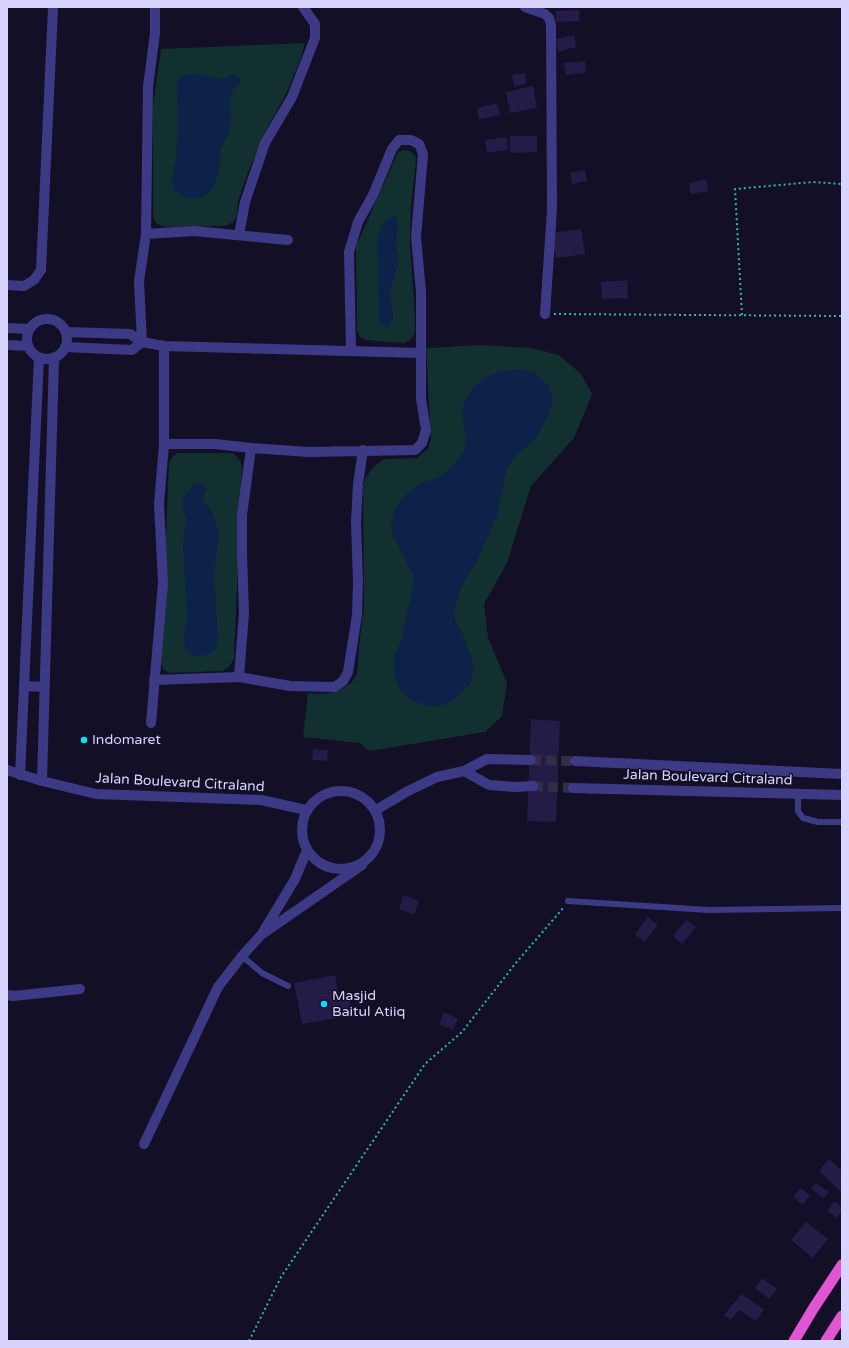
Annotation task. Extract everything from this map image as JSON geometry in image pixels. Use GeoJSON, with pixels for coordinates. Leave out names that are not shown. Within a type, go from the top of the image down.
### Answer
{"type":"FeatureCollection","features":[{"type":"Feature","properties":{"kind":"highway"},"geometry":{"type":"LineString","coordinates":[[794,1341],[842,1265]]}},
{"type":"Feature","properties":{"kind":"highway"},"geometry":{"type":"LineString","coordinates":[[826,1341],[842,1316]]}},
{"type":"Feature","properties":{"kind":"street"},"geometry":{"type":"LineString","coordinates":[[7,285],[24,286],[34,280],[41,270],[53,7]]}},
{"type":"Feature","properties":{"kind":"street"},"geometry":{"type":"LineString","coordinates":[[142,342],[139,281],[146,234],[148,87],[155,33],[155,7]]}},
{"type":"Feature","properties":{"kind":"street"},"geometry":{"type":"LineString","coordinates":[[239,235],[245,202],[265,143],[292,97],[315,38],[314,24],[304,7]]}},
{"type":"Feature","properties":{"kind":"street"},"geometry":{"type":"LineString","coordinates":[[525,7],[545,14],[549,18],[552,25],[552,209],[545,314]]}},
{"type":"Feature","properties":{"kind":"street"},"geometry":{"type":"LineString","coordinates":[[164,444],[215,444],[309,452],[415,450],[422,443],[426,430],[421,399],[421,292],[416,237],[423,154],[419,144],[411,140],[399,140],[392,149],[373,195],[358,222],[349,252],[350,351]]}},
{"type":"Feature","properties":{"kind":"street"},"geometry":{"type":"LineString","coordinates":[[146,234],[194,231],[288,240]]}},
{"type":"Feature","properties":{"kind":"street"},"geometry":{"type":"LineString","coordinates":[[49,319],[59,323],[66,332],[67,340],[61,354],[54,358],[46,359],[39,357],[28,346],[27,337],[30,329],[38,321],[49,319]]}},
{"type":"Feature","properties":{"kind":"street"},"geometry":{"type":"LineString","coordinates":[[7,328],[30,329]]}},
{"type":"Feature","properties":{"kind":"street"},"geometry":{"type":"LineString","coordinates":[[66,332],[130,334],[142,342],[164,346],[421,353]]}},
{"type":"Feature","properties":{"kind":"street"},"geometry":{"type":"LineString","coordinates":[[65,347],[132,350],[142,342]]}},
{"type":"Feature","properties":{"kind":"street"},"geometry":{"type":"LineString","coordinates":[[7,345],[28,346]]}},
{"type":"Feature","properties":{"kind":"street"},"geometry":{"type":"LineString","coordinates":[[151,723],[163,583],[159,504],[164,444],[164,346]]}},
{"type":"Feature","properties":{"kind":"street"},"geometry":{"type":"LineString","coordinates":[[20,775],[39,357]]}},
{"type":"Feature","properties":{"kind":"street"},"geometry":{"type":"LineString","coordinates":[[42,781],[54,358]]}},
{"type":"Feature","properties":{"kind":"street"},"geometry":{"type":"LineString","coordinates":[[238,676],[244,613],[242,515],[251,448]]}},
{"type":"Feature","properties":{"kind":"street"},"geometry":{"type":"LineString","coordinates":[[154,680],[238,676],[290,686],[335,687],[343,681],[348,672],[356,615],[358,583],[356,522],[358,484],[363,450]]}},
{"type":"Feature","properties":{"kind":"street"},"geometry":{"type":"LineString","coordinates":[[24,686],[45,687]]}},
{"type":"Feature","properties":{"kind":"street"},"geometry":{"type":"LineString","coordinates":[[376,810],[408,791],[437,777],[464,771],[486,759],[531,760]]}},
{"type":"Feature","properties":{"kind":"street","name":"Jalan Boulevard Citraland"},"geometry":{"type":"LineString","coordinates":[[575,761],[842,774]]}},
{"type":"Feature","properties":{"kind":"street","name":"Jalan Boulevard Citraland"},"geometry":{"type":"LineString","coordinates":[[7,770],[42,781],[96,794],[261,800],[306,810]]}},
{"type":"Feature","properties":{"kind":"street"},"geometry":{"type":"LineString","coordinates":[[464,771],[489,785],[515,787],[533,786]]}},
{"type":"Feature","properties":{"kind":"street","name":"Jalan Boulevard Citraland"},"geometry":{"type":"LineString","coordinates":[[573,788],[842,795]]}},
{"type":"Feature","properties":{"kind":"street"},"geometry":{"type":"LineString","coordinates":[[261,935],[362,865],[376,850],[382,830],[376,810],[361,795],[341,789],[321,795],[306,810],[301,830],[307,850],[321,865],[342,870],[362,865]]}},
{"type":"Feature","properties":{"kind":"street"},"geometry":{"type":"LineString","coordinates":[[144,1144],[218,986],[261,935],[295,879],[307,850]]}},
{"type":"Feature","properties":{"kind":"street"},"geometry":{"type":"LineString","coordinates":[[7,995],[14,996],[80,989]]}},
{"type":"Feature","properties":{"kind":"lane"},"geometry":{"type":"LineString","coordinates":[[798,794],[798,811],[803,818],[818,822],[842,822]]}},
{"type":"Feature","properties":{"kind":"lane"},"geometry":{"type":"LineString","coordinates":[[568,901],[709,910],[842,908]]}},
{"type":"Feature","properties":{"kind":"lane"},"geometry":{"type":"LineString","coordinates":[[242,956],[262,973],[288,986]]}},
{"type":"Feature","properties":{"kind":"path"},"geometry":{"type":"LineString","coordinates":[[742,315],[735,189],[813,182],[842,184]]}},
{"type":"Feature","properties":{"kind":"path"},"geometry":{"type":"LineString","coordinates":[[545,314],[842,316]]}},
{"type":"Feature","properties":{"kind":"path"},"geometry":{"type":"LineString","coordinates":[[249,1341],[281,1277],[425,1064],[462,1032],[515,964],[568,901]]}},
{"type":"Feature","properties":{"kind":"green space"},"geometry":{"type":"Polygon","coordinates":[[[305,43],[301,58],[287,92],[263,136],[249,170],[238,201],[237,216],[233,222],[225,226],[164,227],[156,223],[153,216],[153,105],[161,49],[305,43]]]}},
{"type":"Feature","properties":{"kind":"green space"},"geometry":{"type":"Polygon","coordinates":[[[404,150],[410,151],[415,155],[416,161],[411,205],[410,244],[415,332],[411,339],[405,343],[365,340],[360,337],[357,330],[356,246],[398,152],[404,150]]]}},
{"type":"Feature","properties":{"kind":"green space"},"geometry":{"type":"Polygon","coordinates":[[[479,345],[531,348],[559,355],[581,374],[592,394],[574,438],[531,486],[507,563],[484,604],[488,638],[507,683],[502,716],[485,732],[369,751],[360,743],[303,737],[308,693],[325,694],[339,691],[352,682],[357,674],[364,607],[363,488],[365,479],[373,467],[384,459],[417,458],[428,449],[431,440],[426,348],[479,345]]]}},
{"type":"Feature","properties":{"kind":"green space"},"geometry":{"type":"Polygon","coordinates":[[[178,453],[233,453],[242,465],[234,659],[229,667],[222,671],[170,673],[164,670],[161,662],[169,463],[173,456],[178,453]]]}},
{"type":"Feature","properties":{"kind":"water"},"geometry":{"type":"Polygon","coordinates":[[[187,74],[212,76],[218,79],[225,78],[233,74],[237,75],[240,79],[240,84],[233,90],[230,99],[231,119],[229,132],[220,151],[219,172],[216,180],[211,191],[201,197],[191,199],[184,197],[175,191],[172,182],[176,159],[178,130],[177,82],[180,78],[187,74]]]}},
{"type":"Feature","properties":{"kind":"water"},"geometry":{"type":"Polygon","coordinates":[[[394,216],[398,217],[395,246],[399,259],[390,292],[393,317],[389,326],[385,327],[379,322],[377,240],[381,227],[387,219],[394,216]]]}},
{"type":"Feature","properties":{"kind":"water"},"geometry":{"type":"Polygon","coordinates":[[[522,369],[538,375],[549,386],[553,398],[549,414],[536,438],[515,457],[506,469],[498,514],[476,563],[462,585],[454,610],[455,619],[466,642],[474,668],[470,685],[457,698],[441,706],[427,706],[409,699],[399,688],[394,672],[394,656],[401,641],[413,586],[413,575],[393,536],[391,524],[395,510],[403,497],[418,485],[439,477],[454,465],[464,451],[466,436],[462,412],[465,401],[473,387],[486,377],[503,371],[522,369]]]}},
{"type":"Feature","properties":{"kind":"water"},"geometry":{"type":"Polygon","coordinates":[[[195,484],[204,484],[207,489],[202,499],[210,508],[219,533],[214,574],[218,641],[215,649],[209,654],[199,657],[189,654],[185,648],[183,639],[187,617],[183,545],[186,521],[182,503],[185,495],[195,484]]]}},
{"type":"Feature","properties":{"kind":"building"},"geometry":{"type":"Polygon","coordinates":[[[579,10],[579,21],[556,22],[556,11],[579,10]]]}},
{"type":"Feature","properties":{"kind":"building"},"geometry":{"type":"Polygon","coordinates":[[[574,35],[576,47],[558,52],[556,39],[574,35]]]}},
{"type":"Feature","properties":{"kind":"building"},"geometry":{"type":"Polygon","coordinates":[[[585,61],[586,73],[566,75],[564,63],[585,61]]]}},
{"type":"Feature","properties":{"kind":"building"},"geometry":{"type":"Polygon","coordinates":[[[525,73],[526,84],[514,86],[512,75],[525,73]]]}},
{"type":"Feature","properties":{"kind":"building"},"geometry":{"type":"Polygon","coordinates":[[[533,86],[537,108],[510,113],[506,92],[533,86]]]}},
{"type":"Feature","properties":{"kind":"building"},"geometry":{"type":"Polygon","coordinates":[[[497,103],[500,115],[479,119],[477,108],[497,103]]]}},
{"type":"Feature","properties":{"kind":"building"},"geometry":{"type":"Polygon","coordinates":[[[510,136],[537,136],[537,152],[510,153],[510,136]]]}},
{"type":"Feature","properties":{"kind":"building"},"geometry":{"type":"Polygon","coordinates":[[[507,137],[508,150],[487,153],[485,140],[507,137]]]}},
{"type":"Feature","properties":{"kind":"building"},"geometry":{"type":"Polygon","coordinates":[[[585,170],[587,181],[572,184],[570,173],[585,170]]]}},
{"type":"Feature","properties":{"kind":"building"},"geometry":{"type":"Polygon","coordinates":[[[706,179],[708,191],[691,194],[689,183],[706,179]]]}},
{"type":"Feature","properties":{"kind":"building"},"geometry":{"type":"Polygon","coordinates":[[[581,229],[585,254],[556,258],[552,233],[581,229]]]}},
{"type":"Feature","properties":{"kind":"building"},"geometry":{"type":"Polygon","coordinates":[[[627,280],[628,298],[602,299],[601,282],[627,280]]]}},
{"type":"Feature","properties":{"kind":"building"},"geometry":{"type":"Polygon","coordinates":[[[531,719],[560,721],[556,822],[527,821],[531,719]]]}},
{"type":"Feature","properties":{"kind":"building"},"geometry":{"type":"Polygon","coordinates":[[[313,749],[328,750],[327,761],[312,760],[313,749]]]}},
{"type":"Feature","properties":{"kind":"building"},"geometry":{"type":"Polygon","coordinates":[[[403,895],[419,901],[414,915],[399,909],[403,895]]]}},
{"type":"Feature","properties":{"kind":"building"},"geometry":{"type":"Polygon","coordinates":[[[648,917],[658,925],[644,942],[635,934],[648,917]]]}},
{"type":"Feature","properties":{"kind":"building"},"geometry":{"type":"Polygon","coordinates":[[[686,920],[696,927],[682,944],[673,936],[686,920]]]}},
{"type":"Feature","properties":{"kind":"building","name":"Masjid Baitul Atiiq"},"geometry":{"type":"Polygon","coordinates":[[[335,975],[339,996],[348,994],[352,1012],[342,1014],[343,1017],[302,1024],[294,983],[335,975]]]}},
{"type":"Feature","properties":{"kind":"building"},"geometry":{"type":"Polygon","coordinates":[[[444,1012],[458,1019],[453,1030],[439,1024],[444,1012]]]}},
{"type":"Feature","properties":{"kind":"building"},"geometry":{"type":"Polygon","coordinates":[[[829,1159],[842,1171],[842,1193],[819,1171],[829,1159]]]}},
{"type":"Feature","properties":{"kind":"building"},"geometry":{"type":"Polygon","coordinates":[[[816,1183],[829,1192],[824,1198],[811,1189],[816,1183]]]}},
{"type":"Feature","properties":{"kind":"building"},"geometry":{"type":"Polygon","coordinates":[[[800,1188],[810,1195],[803,1205],[793,1197],[800,1188]]]}},
{"type":"Feature","properties":{"kind":"building"},"geometry":{"type":"Polygon","coordinates":[[[834,1201],[842,1207],[842,1211],[837,1218],[827,1211],[834,1201]]]}},
{"type":"Feature","properties":{"kind":"building"},"geometry":{"type":"Polygon","coordinates":[[[806,1222],[828,1239],[813,1258],[791,1240],[806,1222]]]}},
{"type":"Feature","properties":{"kind":"building"},"geometry":{"type":"Polygon","coordinates":[[[762,1278],[777,1289],[769,1299],[755,1288],[762,1278]]]}},
{"type":"Feature","properties":{"kind":"building"},"geometry":{"type":"Polygon","coordinates":[[[741,1294],[764,1309],[756,1321],[739,1310],[731,1320],[724,1315],[741,1294]]]}},
{"type":"Feature","properties":{"kind":"tunnel"},"geometry":{"type":"LineString","coordinates":[[531,760],[575,761]]}},
{"type":"Feature","properties":{"kind":"tunnel"},"geometry":{"type":"LineString","coordinates":[[533,786],[573,788]]}},
{"type":"Feature","properties":{"kind":"place","name":"Indomaret"},"geometry":{"type":"Point","coordinates":[84,740]}},
{"type":"Feature","properties":{"kind":"place","name":"Masjid Baitul Atiiq"},"geometry":{"type":"Point","coordinates":[324,1004]}}]}
